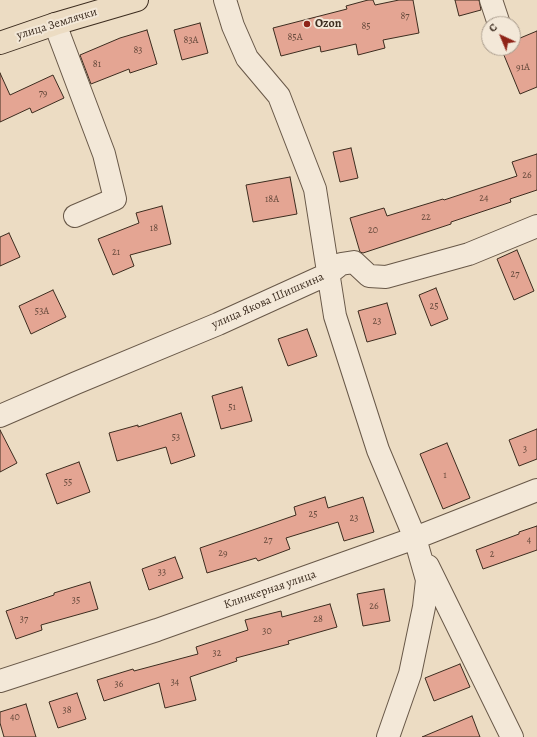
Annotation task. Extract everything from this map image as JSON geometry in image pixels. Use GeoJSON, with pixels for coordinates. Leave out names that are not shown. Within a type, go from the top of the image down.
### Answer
{"type":"FeatureCollection","features":[{"type":"Feature","properties":{"kind":"main road","name":"улица Землячки"},"geometry":{"type":"LineString","coordinates":[[0,43],[55,24],[137,0]]}},
{"type":"Feature","properties":{"kind":"street"},"geometry":{"type":"LineString","coordinates":[[225,0],[233,26],[247,58],[279,96],[315,189],[335,316],[378,450],[415,538],[512,737]]}},
{"type":"Feature","properties":{"kind":"street"},"geometry":{"type":"LineString","coordinates":[[492,0],[497,16]]}},
{"type":"Feature","properties":{"kind":"street"},"geometry":{"type":"LineString","coordinates":[[55,24],[104,154],[115,199],[76,216]]}},
{"type":"Feature","properties":{"kind":"street","name":"улица Якова Шишкина"},"geometry":{"type":"LineString","coordinates":[[0,416],[218,324],[328,274],[341,264],[354,262],[369,276],[386,276],[469,254],[537,226]]}},
{"type":"Feature","properties":{"kind":"street","name":"Клинкерная улица"},"geometry":{"type":"LineString","coordinates":[[0,681],[157,630],[415,538],[537,490]]}},
{"type":"Feature","properties":{"kind":"street"},"geometry":{"type":"LineString","coordinates":[[388,737],[410,674],[424,607],[427,580],[415,538]]}},
{"type":"Feature","properties":{"kind":"building"},"geometry":{"type":"Polygon","coordinates":[[[373,0],[375,5],[399,0],[413,0],[419,33],[383,40],[385,48],[358,55],[356,44],[321,52],[320,46],[281,56],[273,28],[347,9],[346,6],[373,0]]]}},
{"type":"Feature","properties":{"kind":"building"},"geometry":{"type":"Polygon","coordinates":[[[455,0],[479,0],[481,10],[459,16],[455,0]]]}},
{"type":"Feature","properties":{"kind":"building"},"geometry":{"type":"Polygon","coordinates":[[[200,23],[208,53],[182,60],[174,30],[200,23]]]}},
{"type":"Feature","properties":{"kind":"building"},"geometry":{"type":"Polygon","coordinates":[[[147,30],[157,64],[130,73],[129,69],[91,84],[80,55],[120,38],[147,30]]]}},
{"type":"Feature","properties":{"kind":"building"},"geometry":{"type":"Polygon","coordinates":[[[537,31],[537,87],[520,94],[504,56],[521,56],[521,38],[537,31]]]}},
{"type":"Feature","properties":{"kind":"building"},"geometry":{"type":"Polygon","coordinates":[[[0,73],[10,95],[53,75],[64,98],[32,113],[30,108],[0,122],[0,73]]]}},
{"type":"Feature","properties":{"kind":"building"},"geometry":{"type":"Polygon","coordinates":[[[351,148],[358,178],[340,182],[333,152],[351,148]]]}},
{"type":"Feature","properties":{"kind":"building"},"geometry":{"type":"Polygon","coordinates":[[[537,154],[537,190],[510,199],[511,202],[451,222],[451,224],[363,253],[360,252],[350,218],[384,208],[387,216],[443,199],[444,200],[517,176],[512,162],[537,154]]]}},
{"type":"Feature","properties":{"kind":"building"},"geometry":{"type":"Polygon","coordinates":[[[290,177],[297,214],[253,222],[246,185],[290,177]]]}},
{"type":"Feature","properties":{"kind":"building"},"geometry":{"type":"Polygon","coordinates":[[[162,206],[171,244],[130,255],[134,266],[113,275],[98,239],[139,223],[136,213],[162,206]]]}},
{"type":"Feature","properties":{"kind":"building"},"geometry":{"type":"Polygon","coordinates":[[[9,233],[20,257],[0,266],[0,237],[9,233]]]}},
{"type":"Feature","properties":{"kind":"building"},"geometry":{"type":"Polygon","coordinates":[[[517,250],[534,291],[514,300],[497,259],[517,250]]]}},
{"type":"Feature","properties":{"kind":"building"},"geometry":{"type":"Polygon","coordinates":[[[436,288],[448,319],[431,326],[419,295],[436,288]]]}},
{"type":"Feature","properties":{"kind":"building"},"geometry":{"type":"Polygon","coordinates":[[[53,290],[66,317],[31,334],[19,306],[53,290]]]}},
{"type":"Feature","properties":{"kind":"building"},"geometry":{"type":"Polygon","coordinates":[[[387,303],[396,334],[367,342],[358,311],[387,303]]]}},
{"type":"Feature","properties":{"kind":"building"},"geometry":{"type":"Polygon","coordinates":[[[307,329],[317,356],[288,366],[278,339],[307,329]]]}},
{"type":"Feature","properties":{"kind":"building"},"geometry":{"type":"Polygon","coordinates":[[[242,387],[252,421],[221,429],[212,396],[242,387]]]}},
{"type":"Feature","properties":{"kind":"building"},"geometry":{"type":"Polygon","coordinates":[[[181,413],[195,456],[171,464],[166,447],[117,461],[109,433],[138,425],[138,427],[181,413]]]}},
{"type":"Feature","properties":{"kind":"building"},"geometry":{"type":"Polygon","coordinates":[[[537,429],[537,459],[519,466],[509,440],[537,429]]]}},
{"type":"Feature","properties":{"kind":"building"},"geometry":{"type":"Polygon","coordinates":[[[0,430],[17,463],[0,472],[0,430]]]}},
{"type":"Feature","properties":{"kind":"building"},"geometry":{"type":"Polygon","coordinates":[[[447,443],[470,498],[443,509],[420,454],[447,443]]]}},
{"type":"Feature","properties":{"kind":"building"},"geometry":{"type":"Polygon","coordinates":[[[79,462],[90,492],[57,504],[46,474],[79,462]]]}},
{"type":"Feature","properties":{"kind":"building"},"geometry":{"type":"Polygon","coordinates":[[[325,497],[328,508],[363,497],[374,532],[344,541],[338,522],[286,538],[290,549],[258,561],[256,558],[207,573],[200,548],[296,515],[294,507],[325,497]]]}},
{"type":"Feature","properties":{"kind":"building"},"geometry":{"type":"Polygon","coordinates":[[[537,526],[537,550],[483,569],[476,550],[537,526]]]}},
{"type":"Feature","properties":{"kind":"building"},"geometry":{"type":"Polygon","coordinates":[[[175,557],[183,578],[149,590],[142,569],[175,557]]]}},
{"type":"Feature","properties":{"kind":"building"},"geometry":{"type":"Polygon","coordinates":[[[90,582],[98,609],[41,625],[42,630],[16,639],[6,611],[54,595],[54,593],[90,582]]]}},
{"type":"Feature","properties":{"kind":"building"},"geometry":{"type":"Polygon","coordinates":[[[384,589],[390,621],[363,626],[357,594],[384,589]]]}},
{"type":"Feature","properties":{"kind":"building"},"geometry":{"type":"Polygon","coordinates":[[[330,604],[337,627],[288,641],[289,644],[236,658],[237,661],[190,677],[196,700],[165,708],[159,683],[104,701],[97,680],[133,669],[134,671],[198,654],[196,647],[248,630],[245,620],[281,611],[282,617],[330,604]]]}},
{"type":"Feature","properties":{"kind":"building"},"geometry":{"type":"Polygon","coordinates":[[[460,664],[470,687],[434,701],[425,678],[460,664]]]}},
{"type":"Feature","properties":{"kind":"building"},"geometry":{"type":"Polygon","coordinates":[[[77,693],[86,719],[58,728],[49,702],[77,693]]]}},
{"type":"Feature","properties":{"kind":"building"},"geometry":{"type":"Polygon","coordinates":[[[26,704],[36,737],[4,737],[0,723],[0,712],[26,704]]]}},
{"type":"Feature","properties":{"kind":"building"},"geometry":{"type":"Polygon","coordinates":[[[472,716],[480,737],[422,737],[472,716]]]}},
{"type":"Feature","properties":{"kind":"place","name":"Ozon"},"geometry":{"type":"Point","coordinates":[307,24]}}]}
